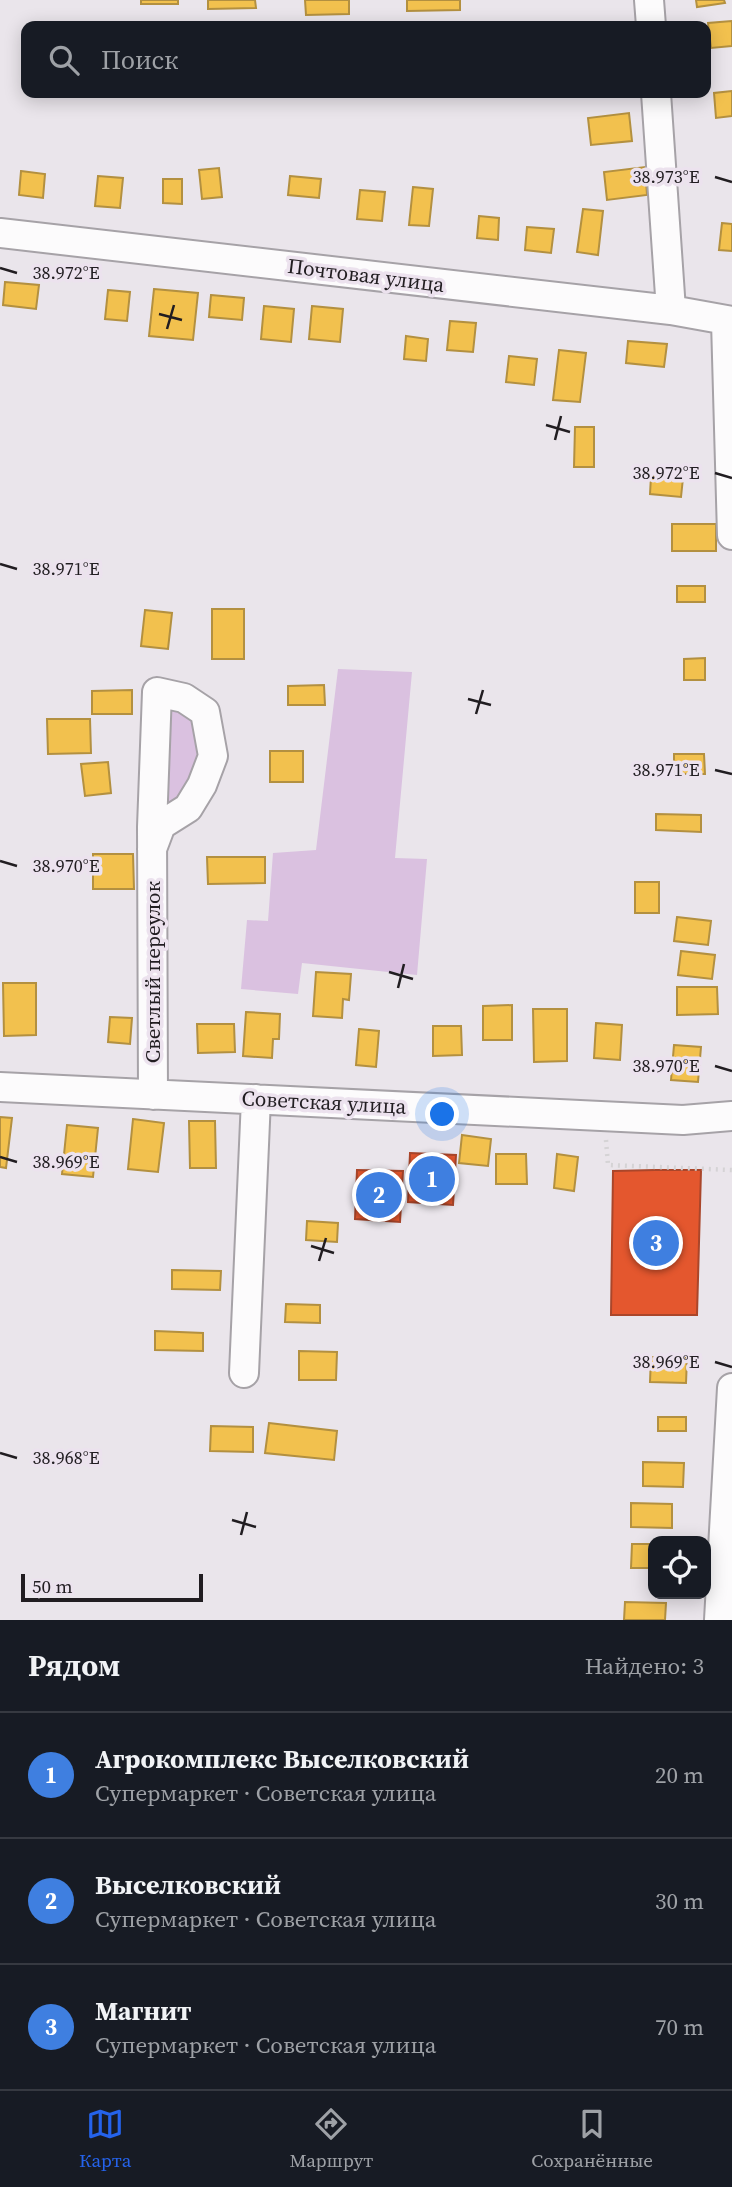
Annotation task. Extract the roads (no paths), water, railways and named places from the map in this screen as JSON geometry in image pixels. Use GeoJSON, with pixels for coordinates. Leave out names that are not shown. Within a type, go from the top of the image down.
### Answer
{"type":"FeatureCollection","features":[{"type":"Feature","properties":{"kind":"street"},"geometry":{"type":"LineString","coordinates":[[649,0],[651,21]]}},
{"type":"Feature","properties":{"kind":"street"},"geometry":{"type":"LineString","coordinates":[[656,98],[671,310]]}},
{"type":"Feature","properties":{"kind":"street","name":"Почтовая улица"},"geometry":{"type":"LineString","coordinates":[[0,233],[671,310],[729,321]]}},
{"type":"Feature","properties":{"kind":"street"},"geometry":{"type":"LineString","coordinates":[[729,321],[732,535]]}},
{"type":"Feature","properties":{"kind":"street","name":"Светлый переулок"},"geometry":{"type":"LineString","coordinates":[[152,849],[161,825],[188,808],[202,785],[213,756],[205,712],[184,698],[157,692],[152,827],[152,849],[153,1095]]}},
{"type":"Feature","properties":{"kind":"street","name":"Советская улица"},"geometry":{"type":"LineString","coordinates":[[0,1087],[684,1120],[732,1116]]}},
{"type":"Feature","properties":{"kind":"street"},"geometry":{"type":"LineString","coordinates":[[244,1373],[257,1099]]}},
{"type":"Feature","properties":{"kind":"street"},"geometry":{"type":"LineString","coordinates":[[719,1620],[732,1388]]}},
{"type":"Feature","properties":{"kind":"place","name":"Агрокомплекс Выселковский"},"geometry":{"type":"Point","coordinates":[432,1179]}},
{"type":"Feature","properties":{"kind":"place","name":"Выселковский"},"geometry":{"type":"Point","coordinates":[379,1195]}},
{"type":"Feature","properties":{"kind":"place","name":"Магнит"},"geometry":{"type":"Point","coordinates":[656,1243]}}]}
